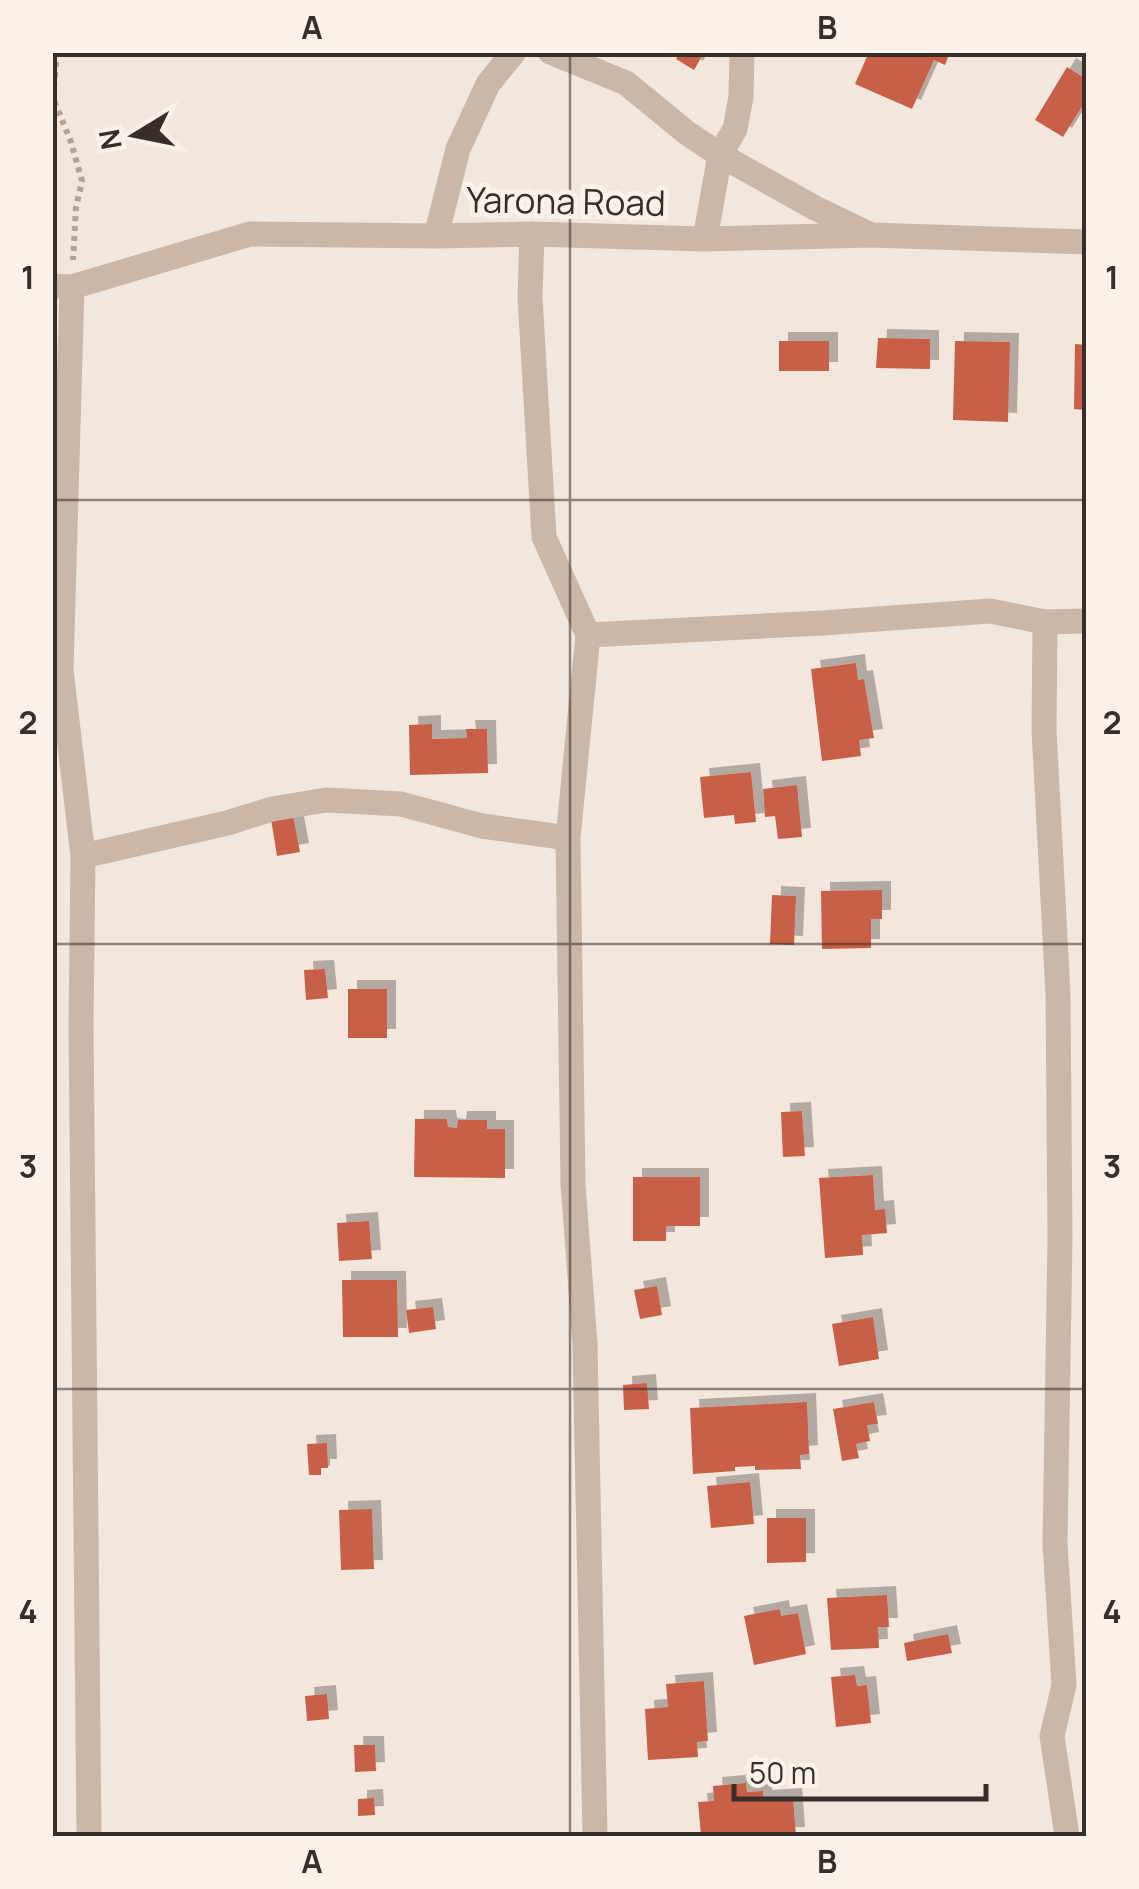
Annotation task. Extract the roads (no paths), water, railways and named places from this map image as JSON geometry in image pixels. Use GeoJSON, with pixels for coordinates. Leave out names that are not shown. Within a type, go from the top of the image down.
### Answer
{"type":"FeatureCollection","features":[{"type":"Feature","properties":{"kind":"street"},"geometry":{"type":"LineString","coordinates":[[436,236],[458,150],[488,84],[514,52]]}},
{"type":"Feature","properties":{"kind":"street"},"geometry":{"type":"LineString","coordinates":[[550,52],[626,84],[720,156],[871,235]]}},
{"type":"Feature","properties":{"kind":"street"},"geometry":{"type":"LineString","coordinates":[[705,239],[720,156],[736,128],[742,52]]}},
{"type":"Feature","properties":{"kind":"street","name":"Yarona Road"},"geometry":{"type":"LineString","coordinates":[[62,286],[250,234],[532,234],[705,239],[871,235],[1086,242]]}},
{"type":"Feature","properties":{"kind":"street"},"geometry":{"type":"LineString","coordinates":[[532,234],[530,297],[544,537],[588,635],[568,838],[572,1184],[585,1344],[595,1836]]}},
{"type":"Feature","properties":{"kind":"street"},"geometry":{"type":"LineString","coordinates":[[62,286],[57,669],[83,856],[81,1026],[89,1836]]}},
{"type":"Feature","properties":{"kind":"street"},"geometry":{"type":"LineString","coordinates":[[588,635],[990,611],[1045,622],[1086,621]]}},
{"type":"Feature","properties":{"kind":"street"},"geometry":{"type":"LineString","coordinates":[[1045,622],[1044,730],[1058,994],[1060,1238],[1055,1544],[1076,1686],[1052,1736],[1067,1836]]}},
{"type":"Feature","properties":{"kind":"street"},"geometry":{"type":"LineString","coordinates":[[83,856],[272,809],[326,800],[401,804],[482,826],[568,838]]}},
{"type":"Feature","properties":{"kind":"street"},"geometry":{"type":"LineString","coordinates":[[1060,1238],[1086,1237]]}}]}
